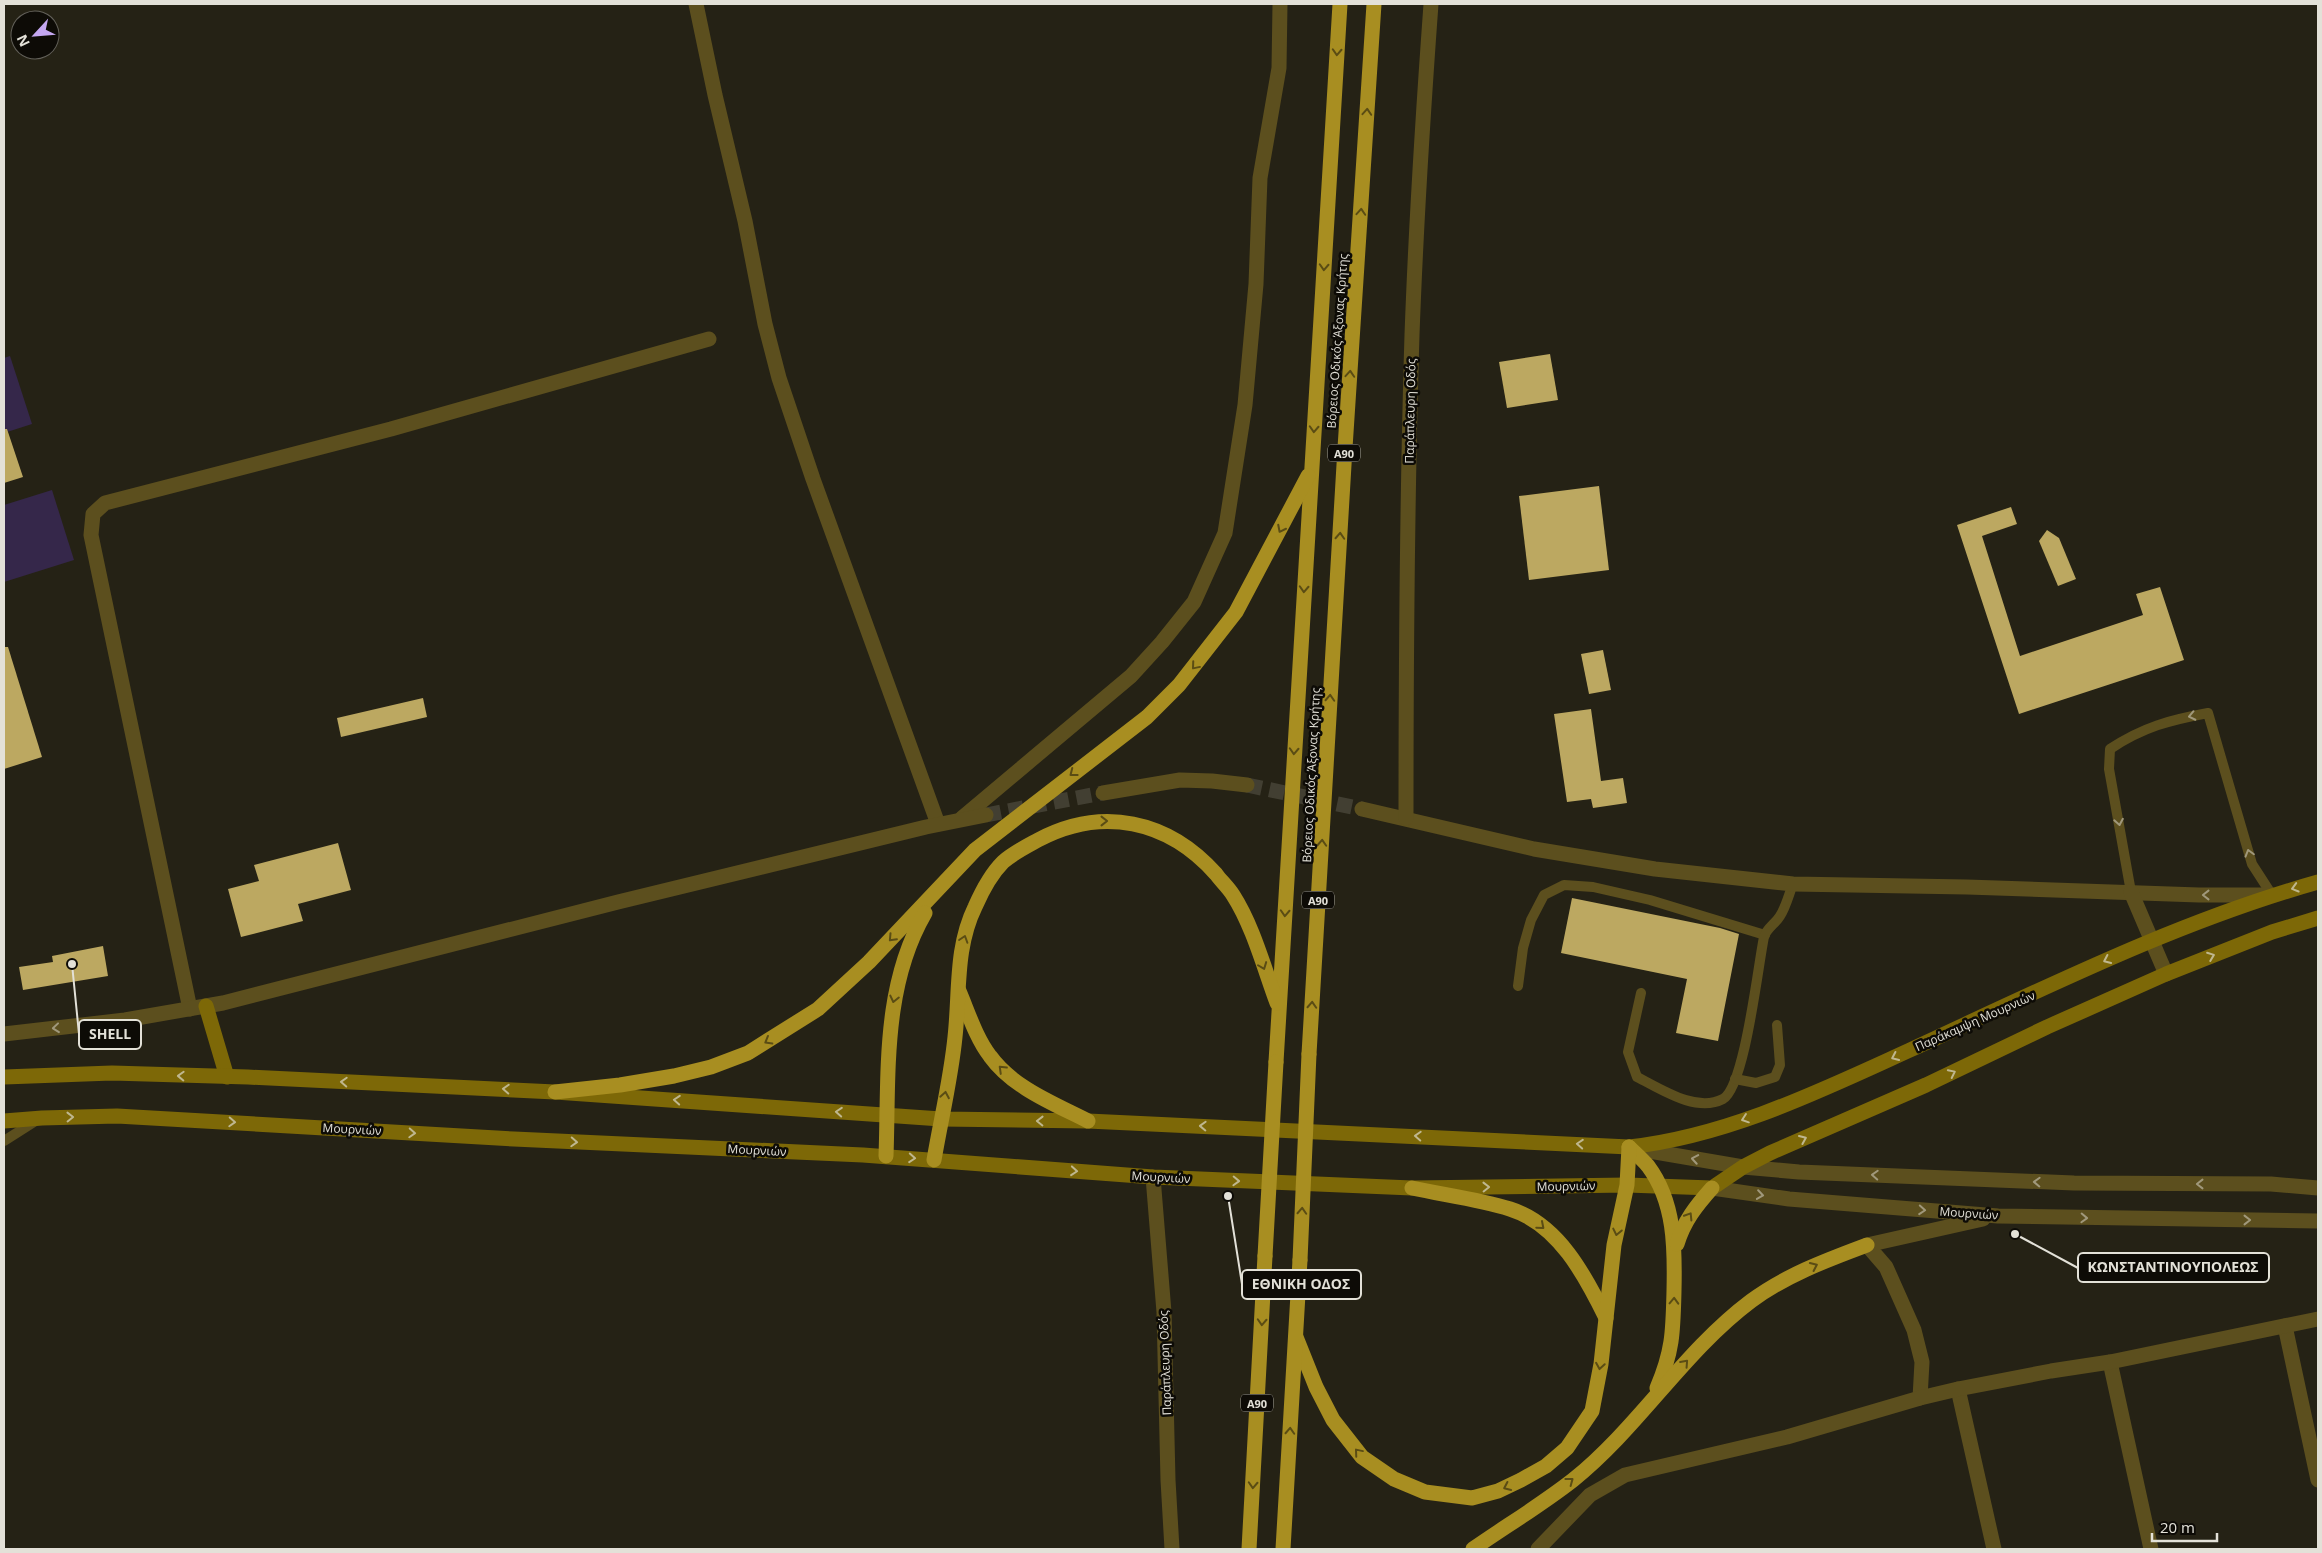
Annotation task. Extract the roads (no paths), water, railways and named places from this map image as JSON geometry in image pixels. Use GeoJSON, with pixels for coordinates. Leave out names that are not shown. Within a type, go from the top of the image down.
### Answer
{"type":"FeatureCollection","features":[{"type":"Feature","properties":{"kind":"highway","name":"Βόρειος Οδικός Άξονας Κρήτης"},"geometry":{"type":"LineString","coordinates":[[1249,1549],[1279,1008],[1340,4]]}},
{"type":"Feature","properties":{"kind":"highway","name":"Βόρειος Οδικός Άξονας Κρήτης"},"geometry":{"type":"LineString","coordinates":[[1283,1549],[1296,1337],[1309,1054],[1345,448],[1374,4]]}},
{"type":"Feature","properties":{"kind":"highway"},"geometry":{"type":"LineString","coordinates":[[555,1092],[620,1086],[711,1067],[748,1053],[818,1010],[869,962],[975,850],[1147,717],[1179,685],[1236,612],[1311,470]]}},
{"type":"Feature","properties":{"kind":"highway"},"geometry":{"type":"LineString","coordinates":[[934,1160],[955,1037],[961,948],[974,908],[990,878],[1004,862],[1024,848],[1055,831],[1091,821],[1128,822],[1158,832],[1184,846],[1205,863],[1233,894],[1252,934],[1279,1008]]}},
{"type":"Feature","properties":{"kind":"highway"},"geometry":{"type":"LineString","coordinates":[[886,1156],[891,1012],[903,961],[912,935],[938,890]]}},
{"type":"Feature","properties":{"kind":"highway"},"geometry":{"type":"LineString","coordinates":[[957,987],[981,1040],[990,1056],[1001,1068],[1034,1093],[1088,1122]]}},
{"type":"Feature","properties":{"kind":"highway"},"geometry":{"type":"LineString","coordinates":[[1296,1337],[1316,1387],[1333,1420],[1362,1457],[1394,1479],[1425,1492],[1472,1498],[1498,1491],[1522,1480],[1546,1466],[1567,1448],[1592,1411],[1601,1364],[1614,1245],[1627,1185],[1628,1147]]}},
{"type":"Feature","properties":{"kind":"highway"},"geometry":{"type":"LineString","coordinates":[[1628,1147],[1648,1166],[1667,1205],[1675,1248],[1673,1340],[1666,1367],[1653,1399]]}},
{"type":"Feature","properties":{"kind":"highway"},"geometry":{"type":"LineString","coordinates":[[1412,1188],[1510,1209],[1534,1220],[1556,1239],[1573,1260],[1589,1284],[1606,1318]]}},
{"type":"Feature","properties":{"kind":"highway"},"geometry":{"type":"LineString","coordinates":[[1675,1248],[1682,1227],[1692,1210],[1712,1188]]}},
{"type":"Feature","properties":{"kind":"highway"},"geometry":{"type":"LineString","coordinates":[[1473,1549],[1573,1480],[1623,1433],[1702,1344],[1751,1301],[1785,1279],[1825,1260],[1867,1245]]}},
{"type":"Feature","properties":{"kind":"main road","name":"Παράκαμψη Μουρνιών"},"geometry":{"type":"LineString","coordinates":[[4,1078],[112,1073],[227,1077],[555,1092],[941,1119],[1088,1122],[1628,1147],[1667,1143],[1799,1101],[2151,940],[2272,895],[2318,882]]}},
{"type":"Feature","properties":{"kind":"main road"},"geometry":{"type":"LineString","coordinates":[[1712,1188],[1743,1167],[2166,974],[2272,932],[2318,918]]}},
{"type":"Feature","properties":{"kind":"main road"},"geometry":{"type":"LineString","coordinates":[[206,1006],[227,1077]]}},
{"type":"Feature","properties":{"kind":"main road","name":"Μουρνιών"},"geometry":{"type":"LineString","coordinates":[[4,1121],[117,1116],[505,1138],[886,1156],[1153,1178],[1412,1188],[1627,1185],[1712,1188]]}},
{"type":"Feature","properties":{"kind":"street"},"geometry":{"type":"LineString","coordinates":[[696,4],[715,95],[744,212],[765,324],[779,378],[812,479],[938,824]]}},
{"type":"Feature","properties":{"kind":"street"},"geometry":{"type":"LineString","coordinates":[[962,818],[1131,676],[1162,642],[1194,602],[1222,541],[1225,533],[1245,405],[1256,284],[1260,178],[1279,68],[1280,4]]}},
{"type":"Feature","properties":{"kind":"street","name":"Παράπλευρη Οδός"},"geometry":{"type":"LineString","coordinates":[[1406,818],[1407,568],[1412,334],[1430,4]]}},
{"type":"Feature","properties":{"kind":"street"},"geometry":{"type":"LineString","coordinates":[[190,1009],[91,535],[93,514],[105,504],[391,428],[709,339]]}},
{"type":"Feature","properties":{"kind":"street"},"geometry":{"type":"LineString","coordinates":[[1103,793],[1180,780],[1246,785]]}},
{"type":"Feature","properties":{"kind":"street"},"geometry":{"type":"LineString","coordinates":[[1362,809],[1534,849],[1655,869],[1792,884],[2199,895],[2272,895]]}},
{"type":"Feature","properties":{"kind":"street"},"geometry":{"type":"LineString","coordinates":[[4,1034],[125,1020],[206,1006],[618,902],[962,818],[986,815]]}},
{"type":"Feature","properties":{"kind":"street"},"geometry":{"type":"LineString","coordinates":[[2132,892],[2166,974]]}},
{"type":"Feature","properties":{"kind":"street"},"geometry":{"type":"LineString","coordinates":[[1628,1147],[1743,1167],[1799,1172],[2074,1183],[2271,1184],[2318,1188]]}},
{"type":"Feature","properties":{"kind":"street","name":"Παράπλευρη Οδός"},"geometry":{"type":"LineString","coordinates":[[1153,1178],[1164,1312],[1168,1480],[1172,1549]]}},
{"type":"Feature","properties":{"kind":"street","name":"Μουρνιών"},"geometry":{"type":"LineString","coordinates":[[1712,1188],[1789,1199],[1998,1216],[2318,1221]]}},
{"type":"Feature","properties":{"kind":"street"},"geometry":{"type":"LineString","coordinates":[[1920,1398],[1922,1362],[1914,1330],[1886,1267],[1867,1245],[1998,1216]]}},
{"type":"Feature","properties":{"kind":"street"},"geometry":{"type":"LineString","coordinates":[[1538,1549],[1590,1495],[1625,1476],[1787,1437],[1920,1398],[1958,1389],[2110,1362],[2318,1319]]}},
{"type":"Feature","properties":{"kind":"street"},"geometry":{"type":"LineString","coordinates":[[2285,1326],[2318,1480]]}},
{"type":"Feature","properties":{"kind":"street"},"geometry":{"type":"LineString","coordinates":[[2110,1362],[2151,1549]]}},
{"type":"Feature","properties":{"kind":"street"},"geometry":{"type":"LineString","coordinates":[[1958,1389],[1994,1549]]}},
{"type":"Feature","properties":{"kind":"lane"},"geometry":{"type":"LineString","coordinates":[[2132,892],[2109,769],[2110,749],[2142,730],[2170,720],[2208,712],[2252,864],[2272,895]]}},
{"type":"Feature","properties":{"kind":"lane"},"geometry":{"type":"LineString","coordinates":[[1518,986],[1523,948],[1531,920],[1544,896],[1564,884],[1592,887],[1650,900],[1764,935]]}},
{"type":"Feature","properties":{"kind":"lane"},"geometry":{"type":"LineString","coordinates":[[1641,993],[1628,1052],[1637,1077],[1669,1093],[1694,1102],[1717,1102],[1726,1097],[1735,1079],[1746,1045],[1762,959],[1764,935],[1780,916],[1792,884]]}},
{"type":"Feature","properties":{"kind":"lane"},"geometry":{"type":"LineString","coordinates":[[1735,1079],[1756,1083],[1775,1077],[1780,1065],[1777,1025]]}},
{"type":"Feature","properties":{"kind":"lane"},"geometry":{"type":"LineString","coordinates":[[4,1141],[42,1118]]}},
{"type":"Feature","properties":{"kind":"tunnel"},"geometry":{"type":"LineString","coordinates":[[1247,785],[1362,809]]}},
{"type":"Feature","properties":{"kind":"tunnel"},"geometry":{"type":"LineString","coordinates":[[986,815],[1103,793]]}},
{"type":"Feature","properties":{"kind":"place","name":"SHELL"},"geometry":{"type":"Point","coordinates":[72,964]}},
{"type":"Feature","properties":{"kind":"place","name":"ΕΘΝΙΚΗ ΟΔΟΣ"},"geometry":{"type":"Point","coordinates":[1228,1196]}},
{"type":"Feature","properties":{"kind":"place","name":"ΚΩΝΣΤΑΝΤΙΝΟΥΠΟΛΕΩΣ"},"geometry":{"type":"Point","coordinates":[2015,1234]}}]}
